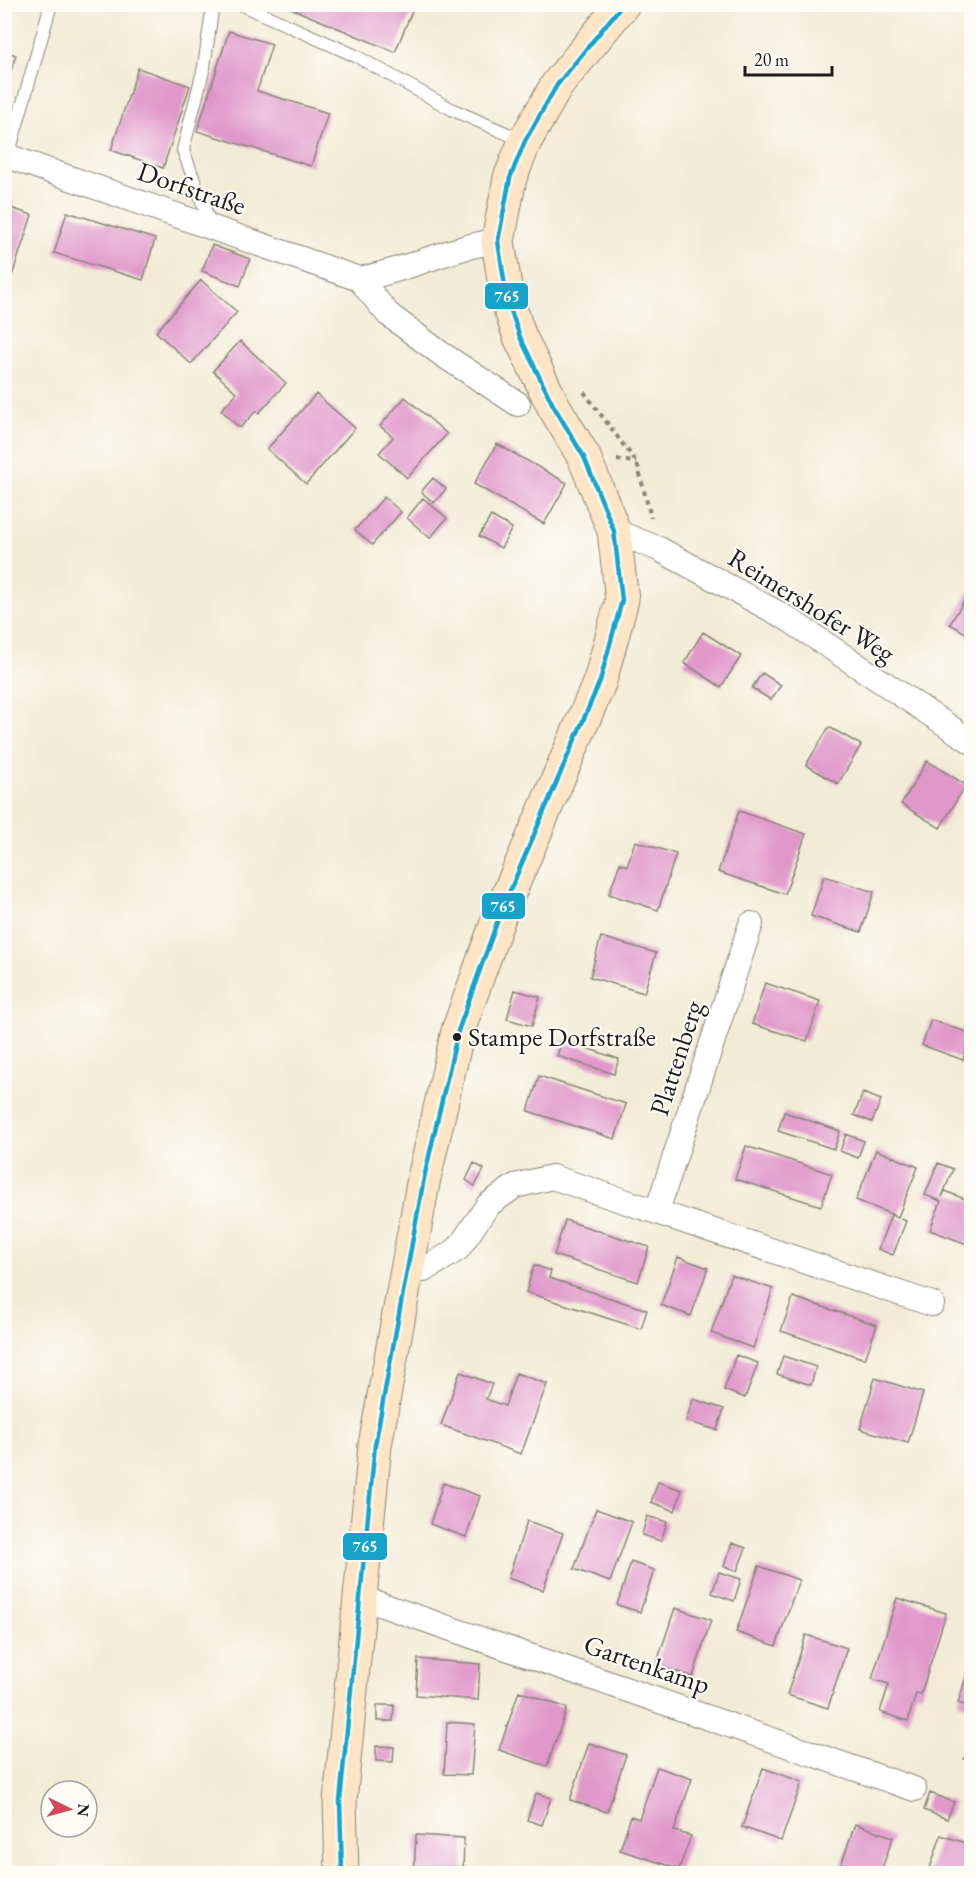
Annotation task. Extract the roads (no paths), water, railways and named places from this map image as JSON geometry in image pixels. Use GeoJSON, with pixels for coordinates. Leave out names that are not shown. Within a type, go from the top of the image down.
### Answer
{"type":"FeatureCollection","features":[{"type":"Feature","properties":{"kind":"main road"},"geometry":{"type":"LineString","coordinates":[[342,1874],[340,1801],[375,1445],[424,1178],[458,1031],[500,914],[600,681],[621,600],[614,531],[584,457],[553,405],[520,337],[507,298],[498,241],[510,178],[525,141],[558,85],[623,4]]}},
{"type":"Feature","properties":{"kind":"street","name":"Dorfstraße"},"geometry":{"type":"LineString","coordinates":[[6,155],[359,279]]}},
{"type":"Feature","properties":{"kind":"street"},"geometry":{"type":"LineString","coordinates":[[359,279],[374,277],[458,247],[498,241]]}},
{"type":"Feature","properties":{"kind":"street"},"geometry":{"type":"LineString","coordinates":[[359,279],[388,314],[440,353],[518,404]]}},
{"type":"Feature","properties":{"kind":"street","name":"Reimershofer Weg"},"geometry":{"type":"LineString","coordinates":[[614,531],[659,549],[785,617],[972,742]]}},
{"type":"Feature","properties":{"kind":"street","name":"Plattenberg"},"geometry":{"type":"LineString","coordinates":[[657,1211],[752,924]]}},
{"type":"Feature","properties":{"kind":"street"},"geometry":{"type":"LineString","coordinates":[[407,1267],[424,1270],[458,1249],[488,1205],[515,1186],[552,1177],[932,1304]]}},
{"type":"Feature","properties":{"kind":"street","name":"Gartenkamp"},"geometry":{"type":"LineString","coordinates":[[359,1597],[914,1789]]}},
{"type":"Feature","properties":{"kind":"lane"},"geometry":{"type":"LineString","coordinates":[[6,155],[51,4]]}},
{"type":"Feature","properties":{"kind":"lane"},"geometry":{"type":"LineString","coordinates":[[211,226],[183,150],[204,67],[213,4]]}},
{"type":"Feature","properties":{"kind":"lane"},"geometry":{"type":"LineString","coordinates":[[240,4],[356,56],[453,110],[525,141]]}},
{"type":"Feature","properties":{"kind":"place","name":"Stampe Dorfstraße"},"geometry":{"type":"Point","coordinates":[457,1037]}}]}
